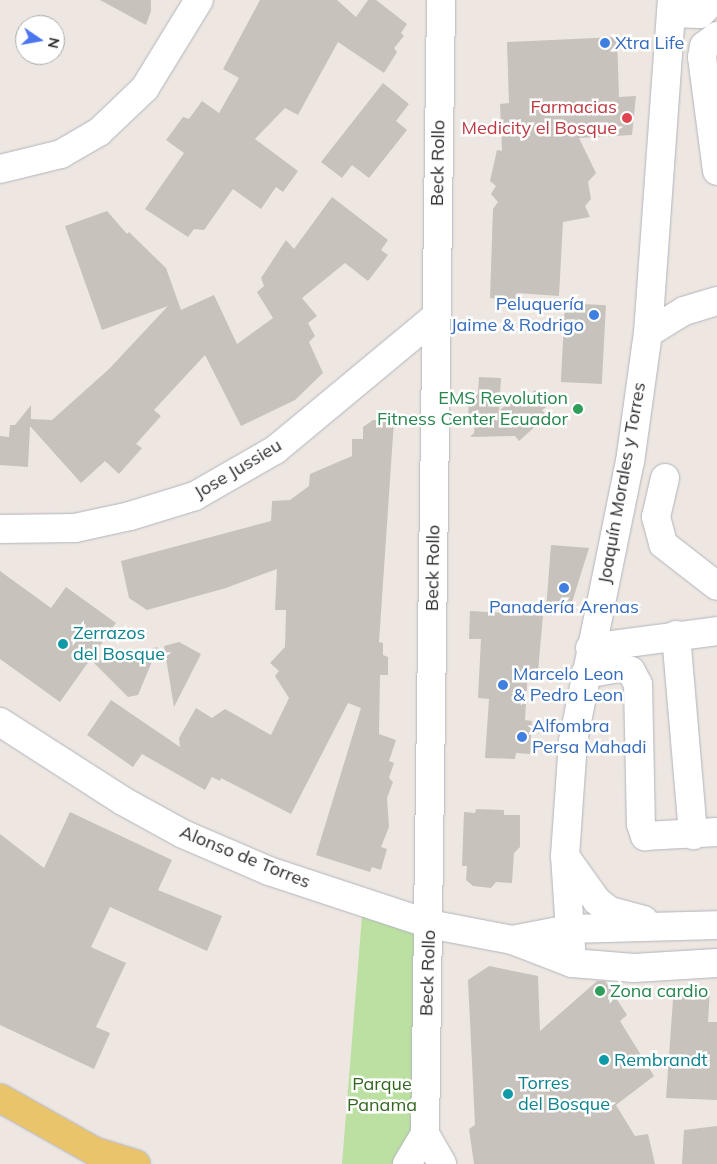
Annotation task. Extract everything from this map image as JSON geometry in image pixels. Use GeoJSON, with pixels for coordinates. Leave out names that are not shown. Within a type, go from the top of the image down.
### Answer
{"type":"FeatureCollection","features":[{"type":"Feature","properties":{"kind":"main road"},"geometry":{"type":"LineString","coordinates":[[0,1098],[94,1150],[136,1164]]}},
{"type":"Feature","properties":{"kind":"street"},"geometry":{"type":"LineString","coordinates":[[0,170],[61,154],[99,132],[145,88],[199,0]]}},
{"type":"Feature","properties":{"kind":"street"},"geometry":{"type":"LineString","coordinates":[[672,6],[700,14],[713,0]]}},
{"type":"Feature","properties":{"kind":"street","name":"Beck Rollo"},"geometry":{"type":"LineString","coordinates":[[408,1164],[425,1134],[430,924],[435,317],[441,2]]}},
{"type":"Feature","properties":{"kind":"street","name":"Joaquín Morales y Torres"},"geometry":{"type":"LineString","coordinates":[[572,963],[566,856],[573,741],[630,462],[648,333],[672,6]]}},
{"type":"Feature","properties":{"kind":"street"},"geometry":{"type":"LineString","coordinates":[[717,36],[704,46],[702,58],[717,171]]}},
{"type":"Feature","properties":{"kind":"street"},"geometry":{"type":"LineString","coordinates":[[648,333],[684,311],[717,301]]}},
{"type":"Feature","properties":{"kind":"street","name":"Jose Jussieu"},"geometry":{"type":"LineString","coordinates":[[0,529],[75,528],[130,516],[195,496],[275,450],[435,317]]}},
{"type":"Feature","properties":{"kind":"street"},"geometry":{"type":"LineString","coordinates":[[665,478],[656,517],[663,544],[717,586]]}},
{"type":"Feature","properties":{"kind":"street"},"geometry":{"type":"LineString","coordinates":[[588,661],[676,635],[717,632]]}},
{"type":"Feature","properties":{"kind":"street"},"geometry":{"type":"LineString","coordinates":[[588,661],[630,671],[638,684],[641,824],[645,836],[705,834],[676,635]]}},
{"type":"Feature","properties":{"kind":"street","name":"Alonso de Torres"},"geometry":{"type":"LineString","coordinates":[[0,722],[123,801],[218,850],[269,871],[430,924],[512,940],[572,963],[634,968],[717,962]]}},
{"type":"Feature","properties":{"kind":"street","name":"Alonso de Torres"},"geometry":{"type":"LineString","coordinates":[[566,856],[592,895],[610,911],[629,918],[706,926]]}},
{"type":"Feature","properties":{"kind":"street","name":"Alonso de Torres"},"geometry":{"type":"LineString","coordinates":[[512,940],[569,929],[706,926]]}},
{"type":"Feature","properties":{"kind":"street"},"geometry":{"type":"LineString","coordinates":[[425,1134],[442,1164]]}},
{"type":"Feature","properties":{"kind":"green space","name":"Parque Panama"},"geometry":{"type":"Polygon","coordinates":[[[362,916],[420,931],[415,1123],[394,1164],[342,1164],[362,916]]]}},
{"type":"Feature","properties":{"kind":"building"},"geometry":{"type":"Polygon","coordinates":[[[100,0],[151,0],[151,11],[146,25],[100,0]]]}},
{"type":"Feature","properties":{"kind":"building"},"geometry":{"type":"Polygon","coordinates":[[[260,0],[337,0],[356,17],[368,0],[376,0],[407,24],[401,33],[404,36],[394,48],[397,52],[384,73],[338,42],[298,115],[285,108],[255,139],[298,171],[283,192],[276,187],[261,209],[233,189],[204,230],[194,229],[188,237],[145,209],[184,153],[166,140],[183,117],[189,119],[202,101],[219,113],[239,78],[223,69],[260,0]]]}},
{"type":"Feature","properties":{"kind":"building"},"geometry":{"type":"Polygon","coordinates":[[[617,37],[619,97],[636,96],[632,135],[579,138],[596,173],[588,182],[591,199],[585,206],[590,217],[563,222],[559,296],[517,293],[517,301],[490,298],[493,209],[498,202],[491,194],[496,186],[490,181],[497,150],[502,151],[500,104],[509,103],[507,42],[617,37]]]}},
{"type":"Feature","properties":{"kind":"building"},"geometry":{"type":"Polygon","coordinates":[[[383,83],[409,104],[396,121],[407,130],[369,178],[352,165],[342,178],[321,162],[383,83]]]}},
{"type":"Feature","properties":{"kind":"building"},"geometry":{"type":"Polygon","coordinates":[[[332,197],[388,240],[381,250],[388,255],[368,281],[345,263],[302,298],[317,316],[308,323],[315,336],[309,342],[323,373],[295,400],[241,426],[205,355],[154,410],[161,416],[136,444],[142,448],[119,474],[105,461],[81,483],[30,426],[28,467],[0,465],[0,436],[9,437],[10,425],[15,425],[31,405],[31,419],[52,420],[109,369],[168,306],[102,330],[65,226],[107,211],[127,234],[129,232],[166,268],[181,310],[214,295],[237,344],[273,318],[257,292],[264,286],[261,278],[286,240],[294,249],[332,197]]]}},
{"type":"Feature","properties":{"kind":"building"},"geometry":{"type":"Polygon","coordinates":[[[565,303],[606,305],[602,384],[561,382],[565,303]]]}},
{"type":"Feature","properties":{"kind":"building"},"geometry":{"type":"Polygon","coordinates":[[[479,377],[501,378],[499,411],[520,393],[525,398],[535,390],[549,405],[542,410],[547,416],[519,441],[515,436],[470,437],[474,433],[475,422],[468,422],[469,394],[478,394],[479,377]]]}},
{"type":"Feature","properties":{"kind":"building"},"geometry":{"type":"Polygon","coordinates":[[[373,420],[394,421],[379,642],[383,643],[383,655],[388,657],[388,675],[380,675],[379,734],[396,740],[389,761],[394,763],[389,778],[393,782],[387,798],[389,827],[381,847],[387,849],[381,870],[372,867],[370,872],[316,855],[361,708],[348,703],[291,814],[221,778],[220,781],[212,777],[205,790],[142,754],[133,767],[87,735],[111,700],[180,747],[179,738],[196,708],[212,718],[225,709],[271,735],[289,698],[275,676],[279,671],[270,663],[285,647],[286,610],[275,610],[277,569],[226,588],[147,610],[129,598],[121,561],[271,521],[272,501],[290,500],[309,486],[310,474],[352,456],[352,439],[363,439],[363,427],[373,420]]]}},
{"type":"Feature","properties":{"kind":"building"},"geometry":{"type":"Polygon","coordinates":[[[551,545],[589,548],[569,612],[546,609],[551,545]]]}},
{"type":"Feature","properties":{"kind":"building","name":"Zerrazos del Bosque"},"geometry":{"type":"Polygon","coordinates":[[[0,571],[51,608],[66,587],[116,623],[60,702],[0,659],[0,571]]]}},
{"type":"Feature","properties":{"kind":"building"},"geometry":{"type":"Polygon","coordinates":[[[470,611],[543,615],[538,671],[528,670],[525,720],[532,721],[530,754],[516,753],[515,759],[485,758],[489,699],[478,698],[481,639],[469,639],[470,611]]]}},
{"type":"Feature","properties":{"kind":"building"},"geometry":{"type":"Polygon","coordinates":[[[179,642],[201,654],[174,707],[164,646],[179,642]]]}},
{"type":"Feature","properties":{"kind":"building"},"geometry":{"type":"Polygon","coordinates":[[[158,647],[138,695],[128,697],[93,662],[158,647]]]}},
{"type":"Feature","properties":{"kind":"building"},"geometry":{"type":"Polygon","coordinates":[[[476,809],[504,810],[504,815],[520,815],[520,847],[514,853],[512,883],[496,882],[491,888],[473,886],[466,880],[467,866],[462,866],[464,812],[475,813],[476,809]]]}},
{"type":"Feature","properties":{"kind":"building"},"geometry":{"type":"Polygon","coordinates":[[[70,812],[172,860],[158,890],[222,916],[207,951],[110,907],[91,947],[126,963],[96,1027],[110,1033],[94,1069],[0,1025],[0,834],[44,868],[70,812]]]}},
{"type":"Feature","properties":{"kind":"building"},"geometry":{"type":"Polygon","coordinates":[[[489,966],[538,976],[540,1031],[597,981],[605,981],[627,1015],[620,1021],[654,1076],[616,1105],[635,1136],[648,1134],[655,1164],[474,1164],[469,1129],[475,1125],[468,980],[489,966]]]}},
{"type":"Feature","properties":{"kind":"building"},"geometry":{"type":"Polygon","coordinates":[[[674,985],[710,989],[708,1022],[717,1022],[717,1100],[666,1098],[674,985]]]}},
{"type":"Feature","properties":{"kind":"building"},"geometry":{"type":"Polygon","coordinates":[[[717,1126],[717,1164],[682,1164],[684,1130],[717,1126]]]}},
{"type":"Feature","properties":{"kind":"place","name":"Xtra Life"},"geometry":{"type":"Point","coordinates":[605,43]}},
{"type":"Feature","properties":{"kind":"place","name":"Farmacias Medicity el Bosque"},"geometry":{"type":"Point","coordinates":[627,118]}},
{"type":"Feature","properties":{"kind":"place","name":"Peluquería Jaime & Rodrigo"},"geometry":{"type":"Point","coordinates":[594,315]}},
{"type":"Feature","properties":{"kind":"place","name":"EMS Revolution Fitness Center Ecuador"},"geometry":{"type":"Point","coordinates":[578,409]}},
{"type":"Feature","properties":{"kind":"place","name":"Panadería Arenas"},"geometry":{"type":"Point","coordinates":[564,588]}},
{"type":"Feature","properties":{"kind":"place","name":"Zerrazos del Bosque"},"geometry":{"type":"Point","coordinates":[63,644]}},
{"type":"Feature","properties":{"kind":"place","name":"Marcelo Leon & Pedro Leon"},"geometry":{"type":"Point","coordinates":[503,685]}},
{"type":"Feature","properties":{"kind":"place","name":"Alfombra Persa Mahadi"},"geometry":{"type":"Point","coordinates":[522,737]}},
{"type":"Feature","properties":{"kind":"place","name":"Zona cardio"},"geometry":{"type":"Point","coordinates":[600,991]}},
{"type":"Feature","properties":{"kind":"place","name":"Rembrandt"},"geometry":{"type":"Point","coordinates":[604,1060]}},
{"type":"Feature","properties":{"kind":"place","name":"Torres del Bosque"},"geometry":{"type":"Point","coordinates":[508,1094]}}]}
